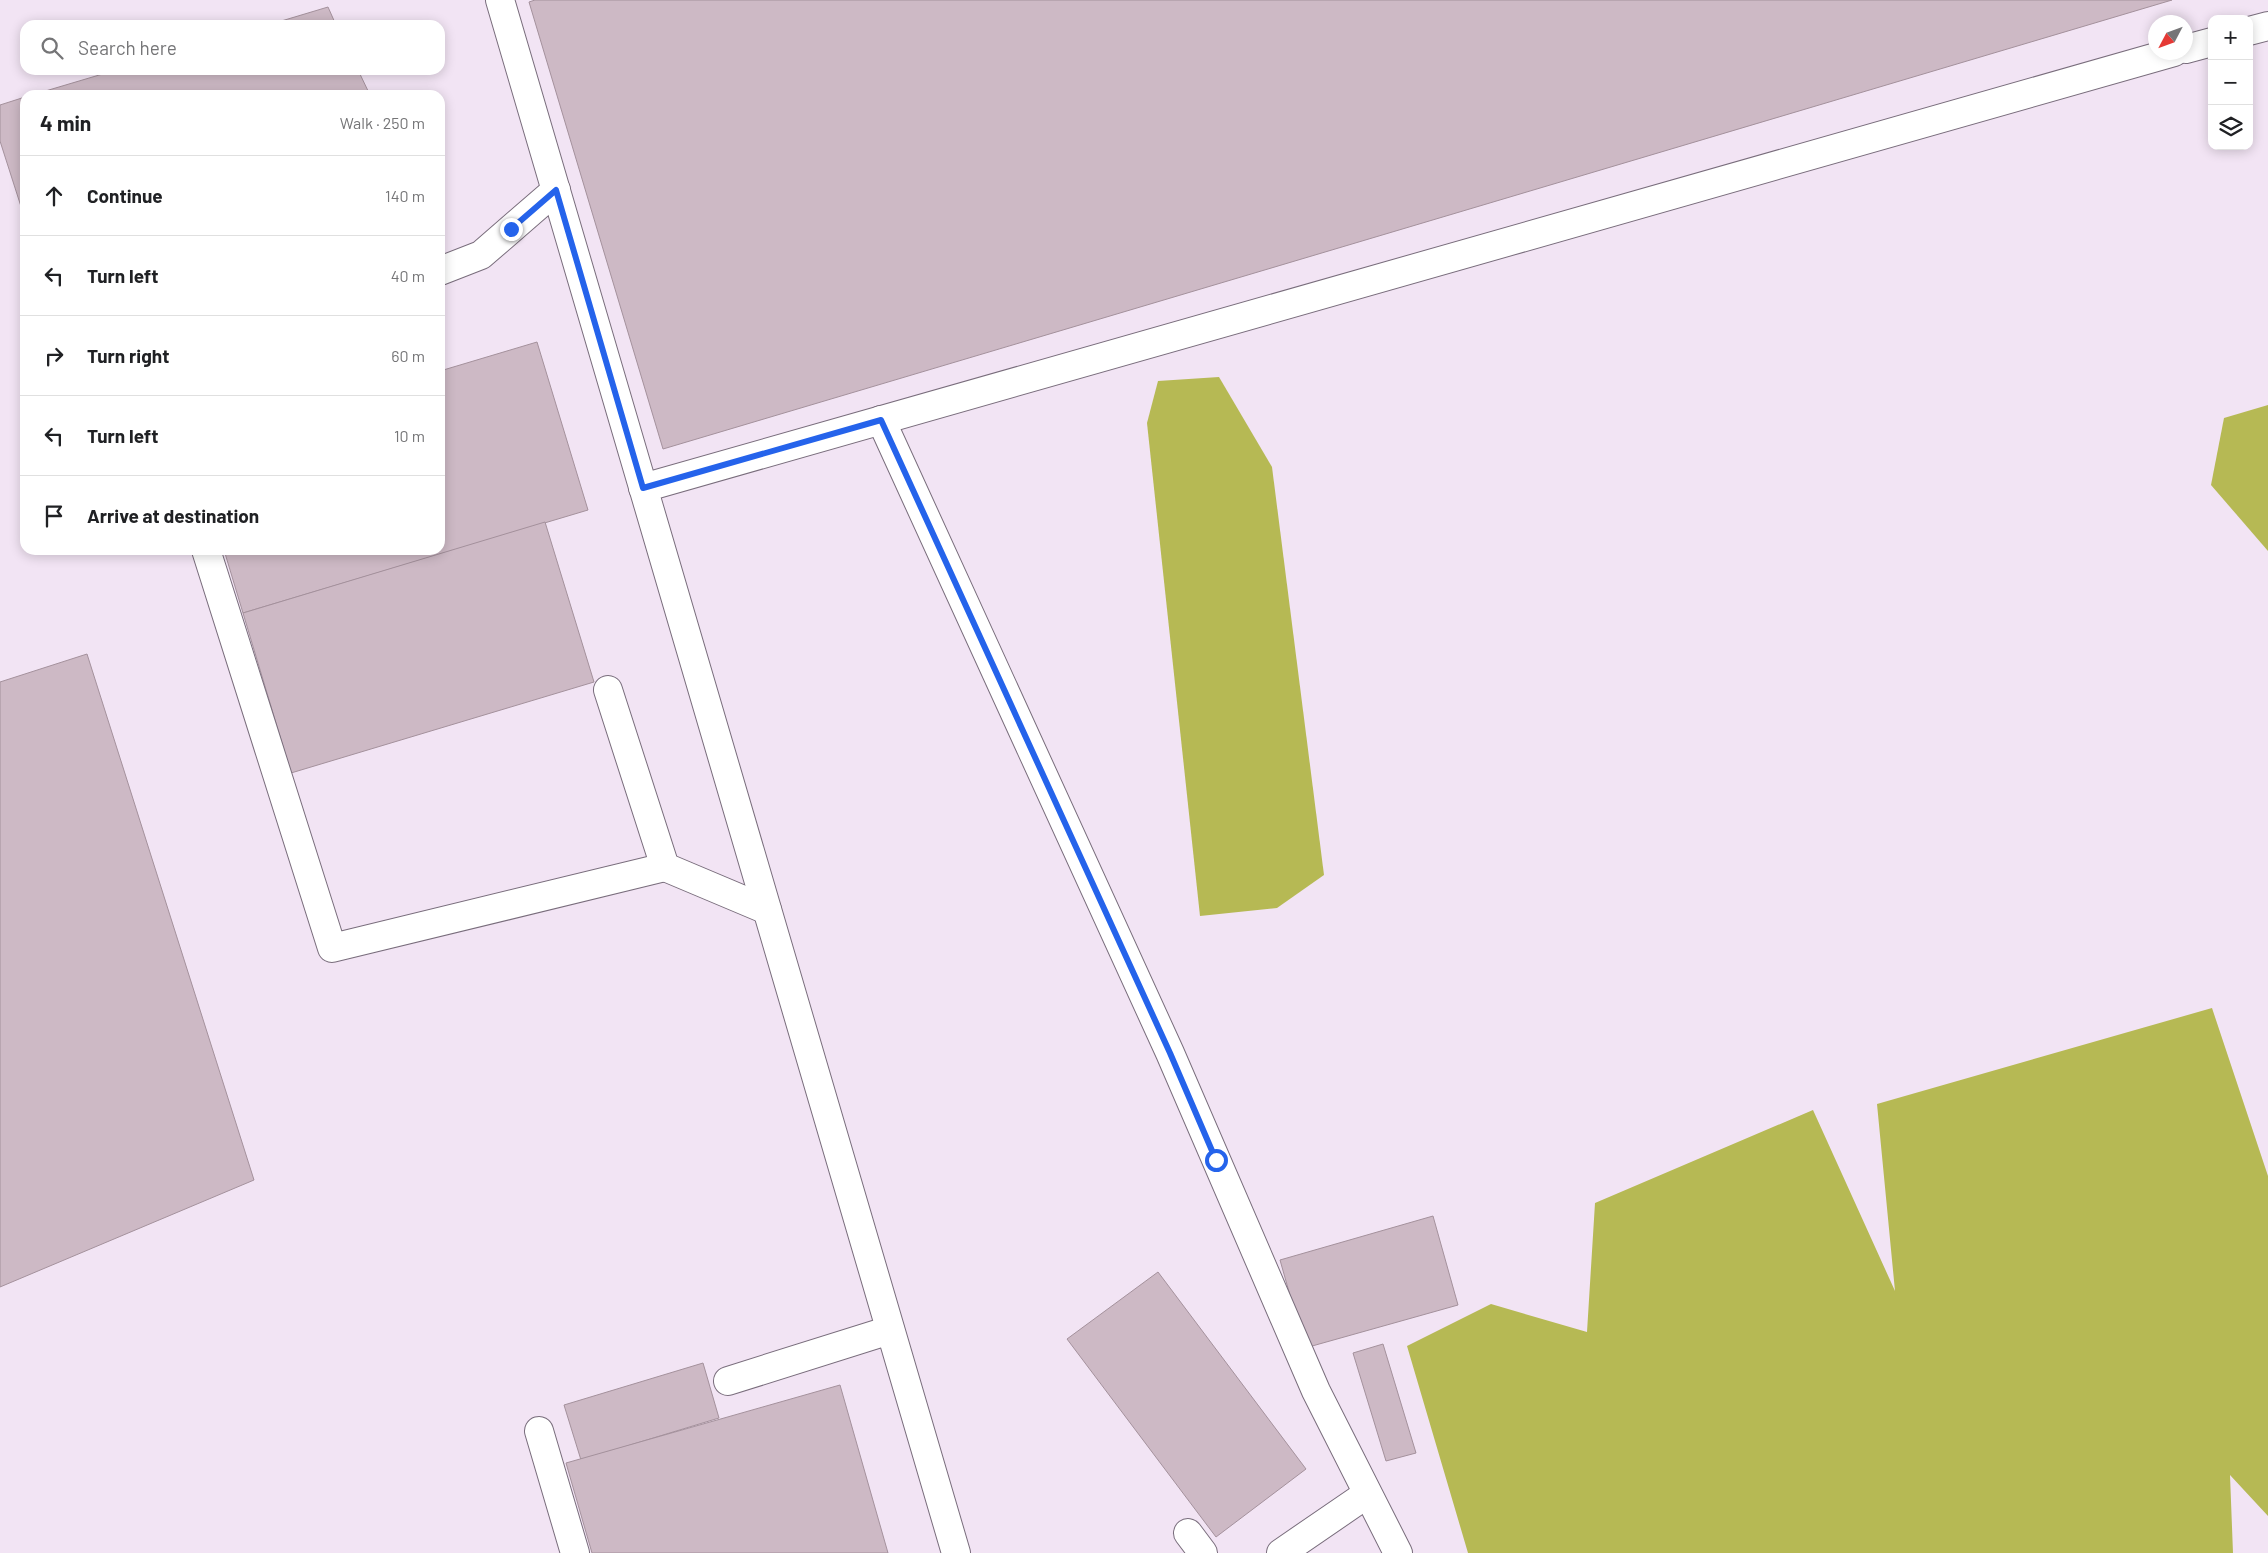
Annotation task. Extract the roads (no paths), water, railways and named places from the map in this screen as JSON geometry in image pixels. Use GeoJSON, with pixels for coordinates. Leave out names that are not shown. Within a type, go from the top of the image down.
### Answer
{"type":"FeatureCollection","features":[{"type":"Feature","properties":{"kind":"lane"},"geometry":{"type":"LineString","coordinates":[[500,0],[956,1553]]}},
{"type":"Feature","properties":{"kind":"lane"},"geometry":{"type":"LineString","coordinates":[[2253,30],[2268,26]]}},
{"type":"Feature","properties":{"kind":"lane"},"geometry":{"type":"LineString","coordinates":[[2193,47],[2208,43]]}},
{"type":"Feature","properties":{"kind":"lane"},"geometry":{"type":"LineString","coordinates":[[643,488],[2148,59]]}},
{"type":"Feature","properties":{"kind":"lane"},"geometry":{"type":"LineString","coordinates":[[445,269],[481,255],[556,190]]}},
{"type":"Feature","properties":{"kind":"lane"},"geometry":{"type":"LineString","coordinates":[[881,420],[1170,1053],[1316,1392],[1398,1553]]}},
{"type":"Feature","properties":{"kind":"lane"},"geometry":{"type":"LineString","coordinates":[[208,555],[332,948],[666,867],[767,910]]}},
{"type":"Feature","properties":{"kind":"lane"},"geometry":{"type":"LineString","coordinates":[[608,690],[666,867]]}},
{"type":"Feature","properties":{"kind":"lane"},"geometry":{"type":"LineString","coordinates":[[728,1381],[890,1330]]}},
{"type":"Feature","properties":{"kind":"lane"},"geometry":{"type":"LineString","coordinates":[[539,1431],[575,1553]]}},
{"type":"Feature","properties":{"kind":"lane"},"geometry":{"type":"LineString","coordinates":[[1281,1553],[1367,1494]]}}]}
